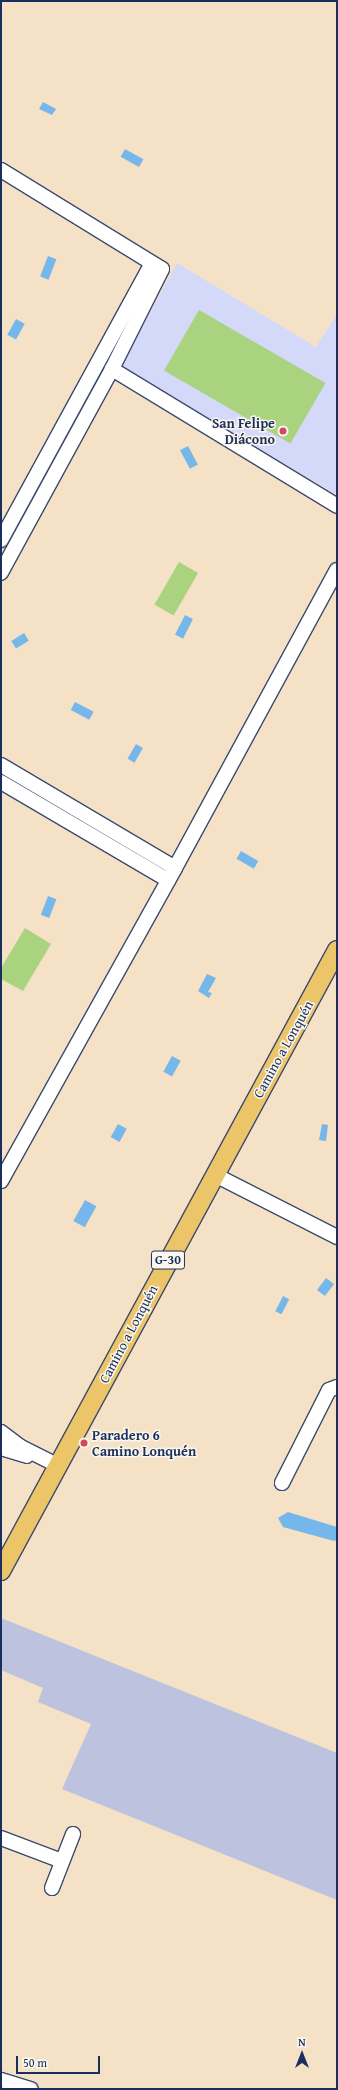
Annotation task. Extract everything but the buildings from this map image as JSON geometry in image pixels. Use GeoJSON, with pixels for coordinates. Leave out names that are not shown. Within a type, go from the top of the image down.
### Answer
{"type":"FeatureCollection","features":[{"type":"Feature","properties":{"kind":"main road","name":"Camino a Lonquén"},"geometry":{"type":"LineString","coordinates":[[1,1571],[337,950]]}},
{"type":"Feature","properties":{"kind":"street"},"geometry":{"type":"LineString","coordinates":[[1,170],[157,266]]}},
{"type":"Feature","properties":{"kind":"street"},"geometry":{"type":"LineString","coordinates":[[1,572],[112,369],[157,266]]}},
{"type":"Feature","properties":{"kind":"street"},"geometry":{"type":"LineString","coordinates":[[1,540],[157,266]]}},
{"type":"Feature","properties":{"kind":"street"},"geometry":{"type":"LineString","coordinates":[[112,369],[337,506]]}},
{"type":"Feature","properties":{"kind":"street"},"geometry":{"type":"LineString","coordinates":[[1,1181],[175,868],[337,570]]}},
{"type":"Feature","properties":{"kind":"street"},"geometry":{"type":"LineString","coordinates":[[1,765],[175,868]]}},
{"type":"Feature","properties":{"kind":"street"},"geometry":{"type":"LineString","coordinates":[[1,782],[168,880]]}},
{"type":"Feature","properties":{"kind":"street"},"geometry":{"type":"LineString","coordinates":[[215,1175],[337,1237]]}},
{"type":"Feature","properties":{"kind":"street"},"geometry":{"type":"LineString","coordinates":[[282,1483],[329,1390],[337,1386]]}},
{"type":"Feature","properties":{"kind":"street"},"geometry":{"type":"LineString","coordinates":[[1,1432],[55,1469]]}},
{"type":"Feature","properties":{"kind":"street"},"geometry":{"type":"LineString","coordinates":[[1,1448],[28,1456],[55,1469]]}},
{"type":"Feature","properties":{"kind":"street"},"geometry":{"type":"LineString","coordinates":[[52,1888],[73,1834]]}},
{"type":"Feature","properties":{"kind":"street"},"geometry":{"type":"LineString","coordinates":[[1,1838],[62,1861]]}},
{"type":"Feature","properties":{"kind":"street"},"geometry":{"type":"LineString","coordinates":[[1,2080],[31,2089]]}},
{"type":"Feature","properties":{"kind":"shaded area","name":"San Felipe Diácono"},"geometry":{"type":"Polygon","coordinates":[[[177,263],[316,347],[337,314],[337,495],[121,367],[177,263]]]}},
{"type":"Feature","properties":{"kind":"shaded area"},"geometry":{"type":"Polygon","coordinates":[[[1,1618],[337,1753],[337,1900],[62,1789],[91,1724],[38,1702],[43,1688],[1,1670],[1,1618]]]}},
{"type":"Feature","properties":{"kind":"green space"},"geometry":{"type":"Polygon","coordinates":[[[199,310],[325,383],[290,444],[164,371],[199,310]]]}},
{"type":"Feature","properties":{"kind":"green space"},"geometry":{"type":"Polygon","coordinates":[[[179,562],[198,573],[174,615],[154,604],[179,562]]]}},
{"type":"Feature","properties":{"kind":"green space"},"geometry":{"type":"Polygon","coordinates":[[[25,928],[51,944],[23,991],[1,979],[1,968],[25,928]]]}},
{"type":"Feature","properties":{"kind":"water"},"geometry":{"type":"Polygon","coordinates":[[[43,102],[56,109],[52,115],[39,109],[43,102]]]}},
{"type":"Feature","properties":{"kind":"water"},"geometry":{"type":"Polygon","coordinates":[[[125,149],[143,159],[139,167],[121,157],[125,149]]]}},
{"type":"Feature","properties":{"kind":"water"},"geometry":{"type":"Polygon","coordinates":[[[48,256],[56,259],[49,280],[40,277],[48,256]]]}},
{"type":"Feature","properties":{"kind":"water"},"geometry":{"type":"Polygon","coordinates":[[[16,319],[25,324],[16,340],[7,335],[16,319]]]}},
{"type":"Feature","properties":{"kind":"water"},"geometry":{"type":"Polygon","coordinates":[[[188,446],[198,465],[190,469],[180,450],[188,446]]]}},
{"type":"Feature","properties":{"kind":"water"},"geometry":{"type":"Polygon","coordinates":[[[185,615],[193,619],[183,639],[175,635],[185,615]]]}},
{"type":"Feature","properties":{"kind":"water"},"geometry":{"type":"Polygon","coordinates":[[[24,633],[29,641],[16,649],[11,641],[24,633]]]}},
{"type":"Feature","properties":{"kind":"water"},"geometry":{"type":"Polygon","coordinates":[[[75,702],[94,712],[89,720],[71,710],[75,702]]]}},
{"type":"Feature","properties":{"kind":"water"},"geometry":{"type":"Polygon","coordinates":[[[136,744],[143,748],[134,763],[128,759],[136,744]]]}},
{"type":"Feature","properties":{"kind":"water"},"geometry":{"type":"Polygon","coordinates":[[[241,851],[258,861],[254,869],[236,859],[241,851]]]}},
{"type":"Feature","properties":{"kind":"water"},"geometry":{"type":"Polygon","coordinates":[[[48,896],[56,899],[49,918],[41,915],[48,896]]]}},
{"type":"Feature","properties":{"kind":"water"},"geometry":{"type":"Polygon","coordinates":[[[207,974],[216,978],[208,992],[212,993],[209,998],[198,991],[207,974]]]}},
{"type":"Feature","properties":{"kind":"water"},"geometry":{"type":"Polygon","coordinates":[[[172,1056],[181,1061],[172,1077],[163,1072],[172,1056]]]}},
{"type":"Feature","properties":{"kind":"water"},"geometry":{"type":"Polygon","coordinates":[[[118,1124],[127,1129],[119,1142],[111,1137],[118,1124]]]}},
{"type":"Feature","properties":{"kind":"water"},"geometry":{"type":"Polygon","coordinates":[[[322,1124],[328,1125],[326,1141],[319,1140],[322,1124]]]}},
{"type":"Feature","properties":{"kind":"water"},"geometry":{"type":"Polygon","coordinates":[[[85,1200],[96,1206],[85,1227],[73,1221],[85,1200]]]}},
{"type":"Feature","properties":{"kind":"water"},"geometry":{"type":"Polygon","coordinates":[[[326,1278],[334,1284],[325,1296],[317,1290],[326,1278]]]}},
{"type":"Feature","properties":{"kind":"water"},"geometry":{"type":"Polygon","coordinates":[[[283,1296],[289,1299],[282,1314],[275,1311],[283,1296]]]}},
{"type":"Feature","properties":{"kind":"water"},"geometry":{"type":"Polygon","coordinates":[[[288,1512],[337,1527],[337,1540],[334,1541],[283,1527],[278,1518],[288,1512]]]}},
{"type":"Feature","properties":{"kind":"place","name":"San Felipe Diácono"},"geometry":{"type":"Point","coordinates":[283,431]}},
{"type":"Feature","properties":{"kind":"place","name":"Paradero 6 Camino Lonquén"},"geometry":{"type":"Point","coordinates":[84,1443]}}]}
